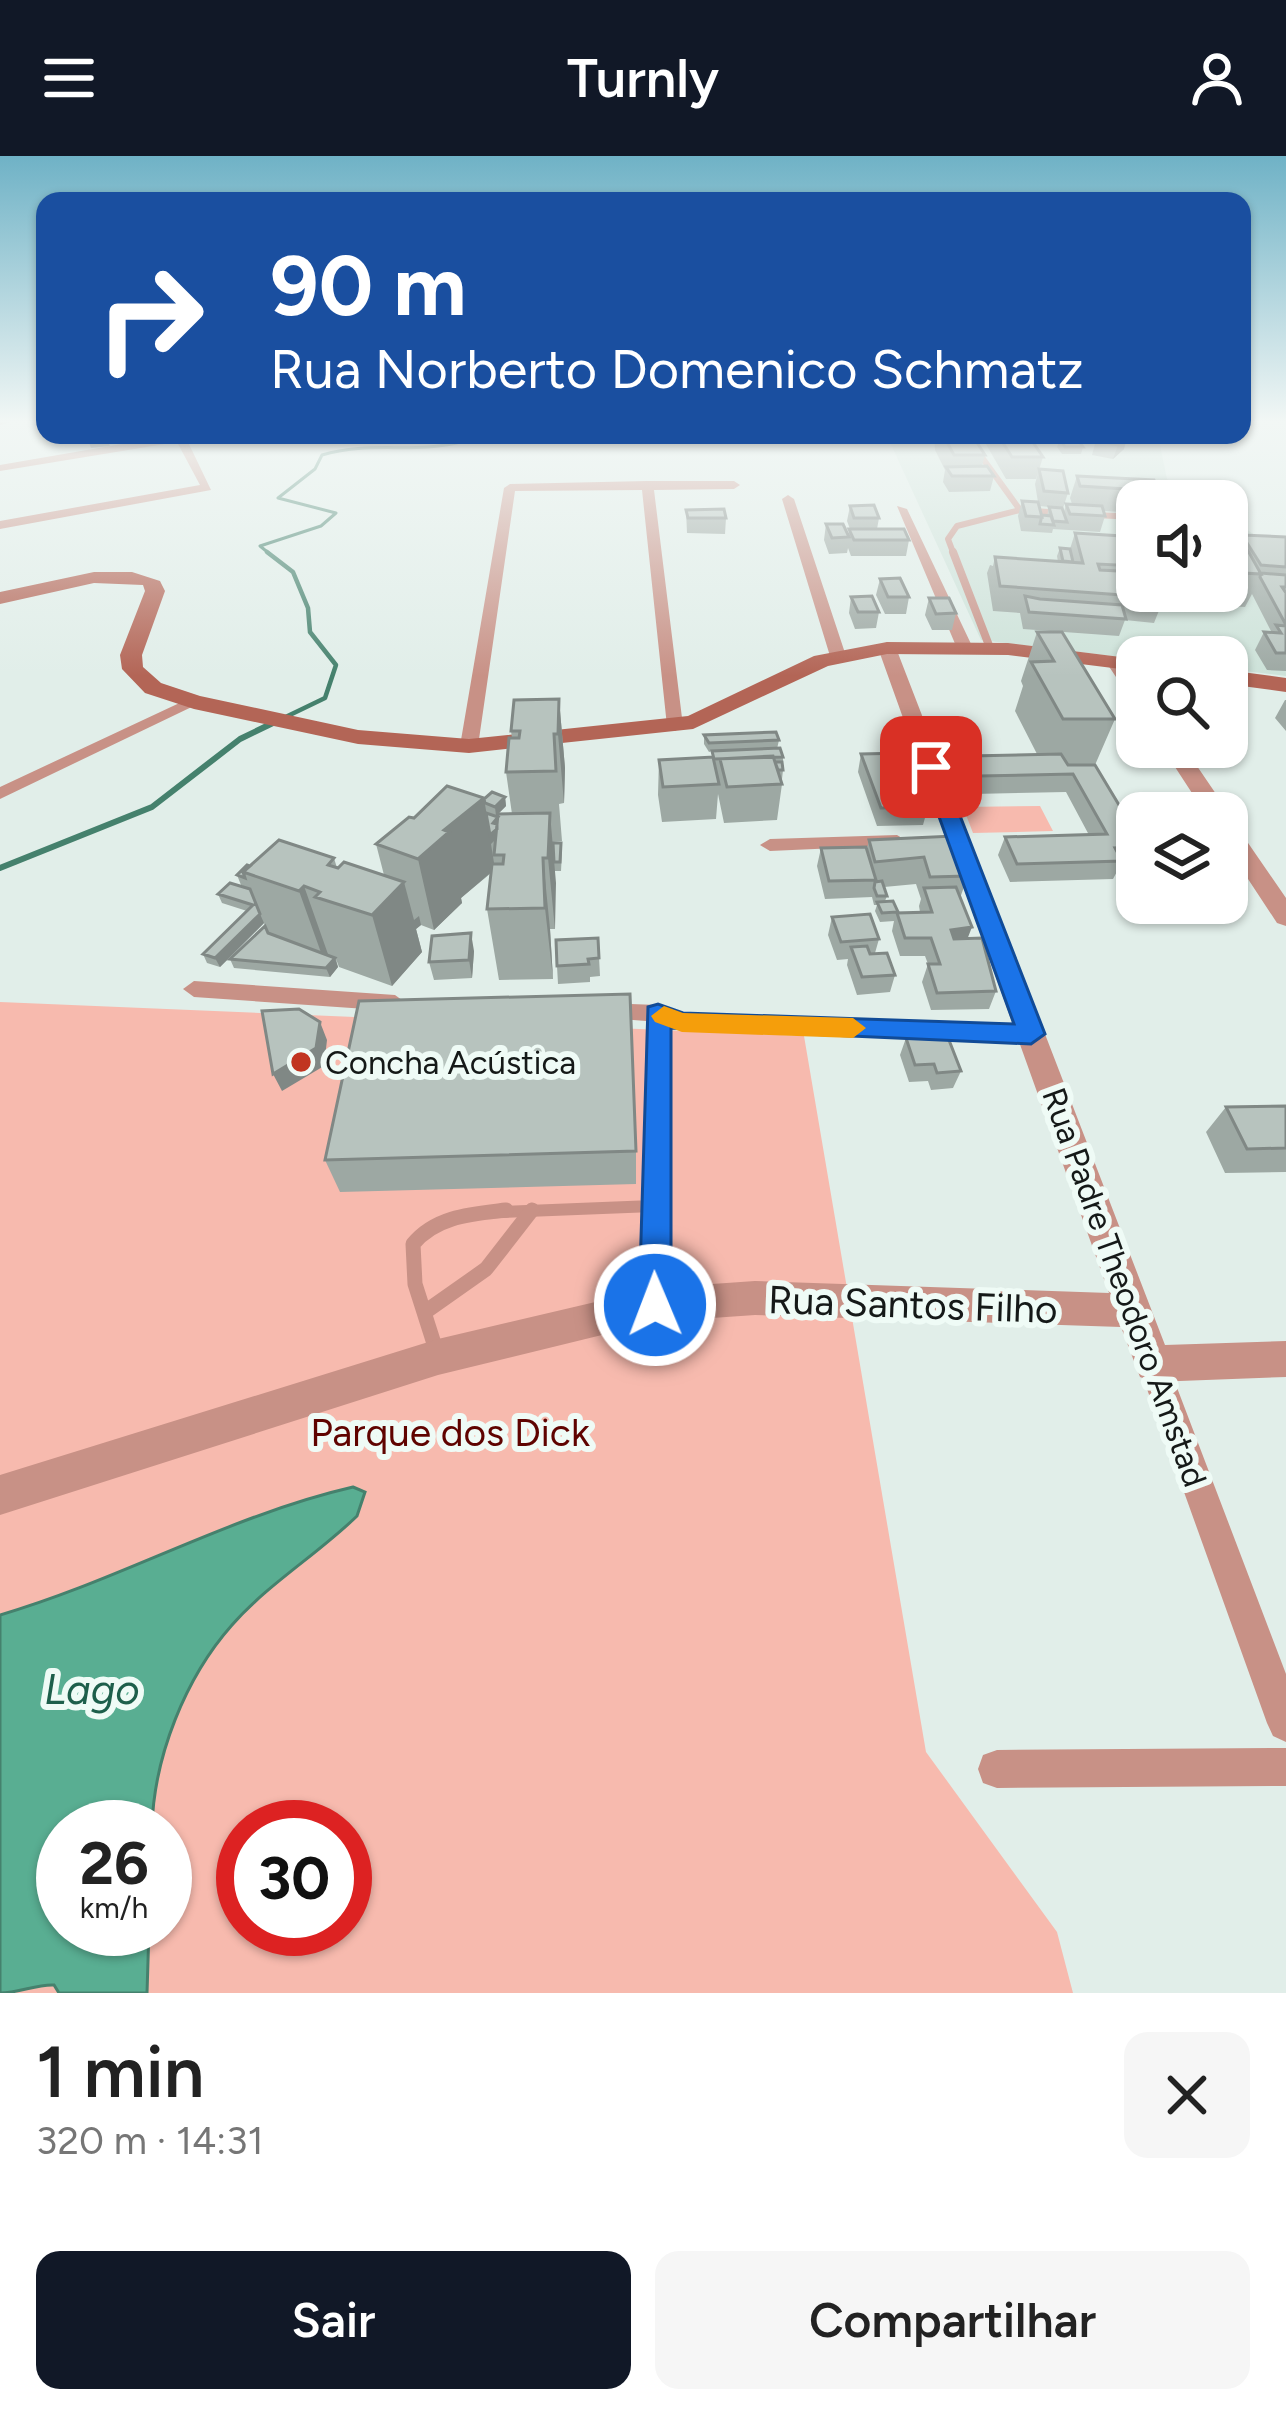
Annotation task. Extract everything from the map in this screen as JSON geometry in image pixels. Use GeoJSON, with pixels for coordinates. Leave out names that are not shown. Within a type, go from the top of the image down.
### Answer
{"type":"FeatureCollection","features":[{"type":"Feature","properties":{"kind":"main road"},"geometry":{"type":"LineString","coordinates":[[0,598],[109,576],[151,581],[155,591],[131,655],[133,669],[153,688],[194,702],[358,737],[469,746],[675,726],[717,714],[796,671],[838,656],[887,648],[964,646],[1116,662]]}},
{"type":"Feature","properties":{"kind":"main road"},"geometry":{"type":"LineString","coordinates":[[1248,680],[1286,685]]}},
{"type":"Feature","properties":{"kind":"street"},"geometry":{"type":"LineString","coordinates":[[0,525],[110,505]]}},
{"type":"Feature","properties":{"kind":"street"},"geometry":{"type":"LineString","coordinates":[[469,746],[507,505]]}},
{"type":"Feature","properties":{"kind":"street"},"geometry":{"type":"LineString","coordinates":[[649,505],[675,726]]}},
{"type":"Feature","properties":{"kind":"street"},"geometry":{"type":"LineString","coordinates":[[790,505],[838,656]]}},
{"type":"Feature","properties":{"kind":"street"},"geometry":{"type":"LineString","coordinates":[[901,509],[964,646]]}},
{"type":"Feature","properties":{"kind":"street","name":"Rua Padre Theodoro Amstad"},"geometry":{"type":"LineString","coordinates":[[887,648],[947,840],[1031,1034],[1286,1723]]}},
{"type":"Feature","properties":{"kind":"street"},"geometry":{"type":"LineString","coordinates":[[0,794],[194,702]]}},
{"type":"Feature","properties":{"kind":"street"},"geometry":{"type":"LineString","coordinates":[[770,845],[912,841]]}},
{"type":"Feature","properties":{"kind":"street"},"geometry":{"type":"LineString","coordinates":[[1248,860],[1286,917]]}},
{"type":"Feature","properties":{"kind":"street"},"geometry":{"type":"LineString","coordinates":[[194,989],[424,1005]]}},
{"type":"Feature","properties":{"kind":"street"},"geometry":{"type":"LineString","coordinates":[[572,1010],[658,1013],[682,1022],[1031,1034]]}},
{"type":"Feature","properties":{"kind":"street"},"geometry":{"type":"LineString","coordinates":[[655,1305],[652,1206],[658,1013]]}},
{"type":"Feature","properties":{"kind":"street","name":"Rua Santos Filho"},"geometry":{"type":"LineString","coordinates":[[0,1495],[438,1358],[655,1305],[755,1298],[1133,1311]]}},
{"type":"Feature","properties":{"kind":"street"},"geometry":{"type":"LineString","coordinates":[[1153,1364],[1286,1359]]}},
{"type":"Feature","properties":{"kind":"street"},"geometry":{"type":"LineString","coordinates":[[997,1769],[1286,1767]]}},
{"type":"Feature","properties":{"kind":"lane"},"geometry":{"type":"LineString","coordinates":[[1016,505],[1020,510]]}},
{"type":"Feature","properties":{"kind":"lane"},"geometry":{"type":"LineString","coordinates":[[990,648],[948,539],[956,526],[1020,510],[1067,513]]}},
{"type":"Feature","properties":{"kind":"lane"},"geometry":{"type":"LineString","coordinates":[[1090,514],[1116,516]]}},
{"type":"Feature","properties":{"kind":"lane"},"geometry":{"type":"LineString","coordinates":[[438,1358],[411,1263],[414,1239],[432,1221],[466,1213],[652,1206]]}},
{"type":"Feature","properties":{"kind":"lane"},"geometry":{"type":"LineString","coordinates":[[425,1312],[472,1285],[500,1259],[532,1210]]}},
{"type":"Feature","properties":{"kind":"shaded area"},"geometry":{"type":"Polygon","coordinates":[[[919,505],[1116,505],[1116,612],[1248,612],[1248,530],[1282,552],[1286,676],[1248,671],[1248,636],[1116,636],[1116,656],[981,640],[919,505]]]}},
{"type":"Feature","properties":{"kind":"green space"},"geometry":{"type":"Polygon","coordinates":[[[1040,806],[1053,831],[973,833],[963,807],[1040,806]]]}},
{"type":"Feature","properties":{"kind":"green space","name":"Parque dos Dick"},"geometry":{"type":"Polygon","coordinates":[[[0,1002],[804,1036],[926,1752],[1057,1932],[1073,1993],[0,1993],[0,1002]]]}},
{"type":"Feature","properties":{"kind":"water","name":"Lago"},"geometry":{"type":"Polygon","coordinates":[[[353,1487],[365,1492],[357,1516],[246,1610],[215,1646],[175,1720],[154,1800],[36,1800],[36,1956],[148,1956],[147,1993],[59,1993],[54,1985],[0,1993],[0,1615],[308,1499],[353,1487]]]}},
{"type":"Feature","properties":{"kind":"building"},"geometry":{"type":"Polygon","coordinates":[[[874,505],[879,518],[854,518],[850,506],[874,505]]]}},
{"type":"Feature","properties":{"kind":"building"},"geometry":{"type":"Polygon","coordinates":[[[1023,505],[1039,505],[1042,517],[1026,516],[1023,505]]]}},
{"type":"Feature","properties":{"kind":"building"},"geometry":{"type":"Polygon","coordinates":[[[1066,505],[1102,506],[1105,516],[1070,514],[1066,505]]]}},
{"type":"Feature","properties":{"kind":"building"},"geometry":{"type":"Polygon","coordinates":[[[1049,507],[1062,508],[1067,522],[1053,521],[1049,507]]]}},
{"type":"Feature","properties":{"kind":"building"},"geometry":{"type":"Polygon","coordinates":[[[724,509],[726,518],[688,518],[686,510],[724,509]]]}},
{"type":"Feature","properties":{"kind":"building"},"geometry":{"type":"Polygon","coordinates":[[[1042,515],[1051,516],[1054,525],[1040,524],[1042,515]]]}},
{"type":"Feature","properties":{"kind":"building"},"geometry":{"type":"Polygon","coordinates":[[[826,524],[843,524],[849,537],[832,538],[826,524]]]}},
{"type":"Feature","properties":{"kind":"building"},"geometry":{"type":"Polygon","coordinates":[[[849,529],[904,529],[909,540],[854,540],[849,529]]]}},
{"type":"Feature","properties":{"kind":"building"},"geometry":{"type":"Polygon","coordinates":[[[1075,533],[1116,536],[1116,565],[1098,564],[1100,570],[1116,571],[1116,594],[1000,586],[995,557],[1083,563],[1075,533]]]}},
{"type":"Feature","properties":{"kind":"building"},"geometry":{"type":"Polygon","coordinates":[[[1248,535],[1286,537],[1286,567],[1261,565],[1248,544],[1248,535]]]}},
{"type":"Feature","properties":{"kind":"building"},"geometry":{"type":"Polygon","coordinates":[[[1060,548],[1070,549],[1073,562],[1063,561],[1060,548]]]}},
{"type":"Feature","properties":{"kind":"building"},"geometry":{"type":"Polygon","coordinates":[[[1248,551],[1261,574],[1248,573],[1248,551]]]}},
{"type":"Feature","properties":{"kind":"building"},"geometry":{"type":"Polygon","coordinates":[[[1261,573],[1286,575],[1286,587],[1282,587],[1286,625],[1260,577],[1261,573]]]}},
{"type":"Feature","properties":{"kind":"building"},"geometry":{"type":"Polygon","coordinates":[[[900,578],[909,597],[888,597],[880,579],[900,578]]]}},
{"type":"Feature","properties":{"kind":"building"},"geometry":{"type":"Polygon","coordinates":[[[872,596],[879,612],[858,612],[851,597],[872,596]]]}},
{"type":"Feature","properties":{"kind":"building"},"geometry":{"type":"Polygon","coordinates":[[[1025,596],[1116,605],[1116,612],[1124,612],[1126,619],[1029,612],[1025,596]]]}},
{"type":"Feature","properties":{"kind":"building"},"geometry":{"type":"Polygon","coordinates":[[[929,598],[949,598],[956,613],[936,614],[929,598]]]}},
{"type":"Feature","properties":{"kind":"building"},"geometry":{"type":"Polygon","coordinates":[[[1276,625],[1286,626],[1286,653],[1276,653],[1264,632],[1281,633],[1276,625]]]}},
{"type":"Feature","properties":{"kind":"building"},"geometry":{"type":"Polygon","coordinates":[[[1037,632],[1062,632],[1115,719],[1063,719],[1031,662],[1054,661],[1037,632]]]}},
{"type":"Feature","properties":{"kind":"building"},"geometry":{"type":"Polygon","coordinates":[[[559,699],[556,771],[506,772],[509,738],[519,738],[520,731],[511,731],[514,700],[559,699]]]}},
{"type":"Feature","properties":{"kind":"building"},"geometry":{"type":"Polygon","coordinates":[[[776,732],[779,740],[709,743],[704,735],[776,732]]]}},
{"type":"Feature","properties":{"kind":"building"},"geometry":{"type":"Polygon","coordinates":[[[780,748],[783,757],[714,759],[712,751],[780,748]]]}},
{"type":"Feature","properties":{"kind":"building"},"geometry":{"type":"Polygon","coordinates":[[[905,753],[928,807],[881,808],[861,754],[905,753]]]}},
{"type":"Feature","properties":{"kind":"building"},"geometry":{"type":"Polygon","coordinates":[[[1061,754],[1068,765],[1095,765],[1116,800],[1116,861],[1017,864],[1005,837],[1107,834],[1073,774],[979,776],[970,756],[1061,754]]]}},
{"type":"Feature","properties":{"kind":"building"},"geometry":{"type":"Polygon","coordinates":[[[773,756],[782,784],[727,787],[720,759],[773,756]]]}},
{"type":"Feature","properties":{"kind":"building"},"geometry":{"type":"Polygon","coordinates":[[[713,757],[719,784],[663,787],[659,760],[713,757]]]}},
{"type":"Feature","properties":{"kind":"building"},"geometry":{"type":"Polygon","coordinates":[[[447,786],[484,798],[444,830],[449,832],[418,859],[376,844],[409,817],[414,818],[447,786]]]}},
{"type":"Feature","properties":{"kind":"building"},"geometry":{"type":"Polygon","coordinates":[[[492,792],[505,797],[495,807],[484,799],[492,792]]]}},
{"type":"Feature","properties":{"kind":"building"},"geometry":{"type":"Polygon","coordinates":[[[486,813],[498,817],[493,823],[497,829],[490,835],[486,813]]]}},
{"type":"Feature","properties":{"kind":"building"},"geometry":{"type":"Polygon","coordinates":[[[550,813],[548,858],[543,858],[545,908],[487,909],[492,864],[503,864],[504,855],[494,855],[498,814],[550,813]]]}},
{"type":"Feature","properties":{"kind":"building"},"geometry":{"type":"Polygon","coordinates":[[[954,836],[961,853],[954,854],[968,876],[930,877],[924,857],[875,862],[869,840],[954,836]]]}},
{"type":"Feature","properties":{"kind":"building"},"geometry":{"type":"Polygon","coordinates":[[[279,840],[334,858],[328,865],[338,868],[344,862],[404,882],[372,915],[315,897],[320,892],[304,886],[299,891],[243,872],[279,840]]]}},
{"type":"Feature","properties":{"kind":"building"},"geometry":{"type":"Polygon","coordinates":[[[553,843],[561,843],[560,862],[554,862],[553,843]]]}},
{"type":"Feature","properties":{"kind":"building"},"geometry":{"type":"Polygon","coordinates":[[[866,847],[876,880],[829,881],[821,848],[866,847]]]}},
{"type":"Feature","properties":{"kind":"building"},"geometry":{"type":"Polygon","coordinates":[[[882,881],[887,896],[877,896],[875,882],[882,881]]]}},
{"type":"Feature","properties":{"kind":"building"},"geometry":{"type":"Polygon","coordinates":[[[230,883],[250,889],[260,914],[215,958],[203,954],[253,905],[218,894],[230,883]]]}},
{"type":"Feature","properties":{"kind":"building"},"geometry":{"type":"Polygon","coordinates":[[[956,887],[972,927],[951,930],[954,939],[982,938],[996,991],[937,993],[928,964],[940,964],[931,938],[905,938],[897,913],[932,912],[924,888],[956,887]]]}},
{"type":"Feature","properties":{"kind":"building"},"geometry":{"type":"Polygon","coordinates":[[[893,901],[898,912],[882,913],[877,902],[893,901]]]}},
{"type":"Feature","properties":{"kind":"building"},"geometry":{"type":"Polygon","coordinates":[[[870,914],[879,939],[841,942],[832,917],[870,914]]]}},
{"type":"Feature","properties":{"kind":"building"},"geometry":{"type":"Polygon","coordinates":[[[265,926],[268,933],[335,958],[326,968],[230,959],[265,926]]]}},
{"type":"Feature","properties":{"kind":"building"},"geometry":{"type":"Polygon","coordinates":[[[471,933],[469,960],[429,962],[432,936],[471,933]]]}},
{"type":"Feature","properties":{"kind":"building"},"geometry":{"type":"Polygon","coordinates":[[[598,938],[599,958],[588,959],[589,964],[557,966],[556,940],[598,938]]]}},
{"type":"Feature","properties":{"kind":"building"},"geometry":{"type":"Polygon","coordinates":[[[867,946],[870,954],[887,953],[895,975],[862,977],[851,947],[867,946]]]}},
{"type":"Feature","properties":{"kind":"building"},"geometry":{"type":"Polygon","coordinates":[[[630,994],[636,1151],[325,1160],[359,1001],[630,994]]]}},
{"type":"Feature","properties":{"kind":"building"},"geometry":{"type":"Polygon","coordinates":[[[299,1009],[320,1022],[316,1048],[273,1074],[262,1011],[299,1009]]]}},
{"type":"Feature","properties":{"kind":"building"},"geometry":{"type":"Polygon","coordinates":[[[947,1035],[961,1071],[937,1073],[934,1064],[915,1065],[906,1038],[947,1035]]]}},
{"type":"Feature","properties":{"kind":"building"},"geometry":{"type":"Polygon","coordinates":[[[1286,1106],[1286,1148],[1247,1149],[1226,1107],[1286,1106]]]}},
{"type":"Feature","properties":{"kind":"waterway"},"geometry":{"type":"LineString","coordinates":[[271,555],[260,546],[321,526],[336,513],[304,505]]}},
{"type":"Feature","properties":{"kind":"waterway"},"geometry":{"type":"LineString","coordinates":[[267,552],[293,572],[308,608],[310,632],[336,665],[325,698],[269,725]]}},
{"type":"Feature","properties":{"kind":"waterway"},"geometry":{"type":"LineString","coordinates":[[0,868],[152,807],[240,739],[275,722]]}},
{"type":"Feature","properties":{"kind":"slow traffic"},"geometry":{"type":"LineString","coordinates":[[664,1016],[682,1022],[853,1028]]}},
{"type":"Feature","properties":{"kind":"place","name":"Concha Acústica"},"geometry":{"type":"Point","coordinates":[301,1062]}},
{"type":"Feature","properties":{"kind":"route"},"geometry":{"type":"LineString","coordinates":[[655,1305],[652,1206],[658,1013],[682,1022],[1031,1034],[931,767]]}}]}
